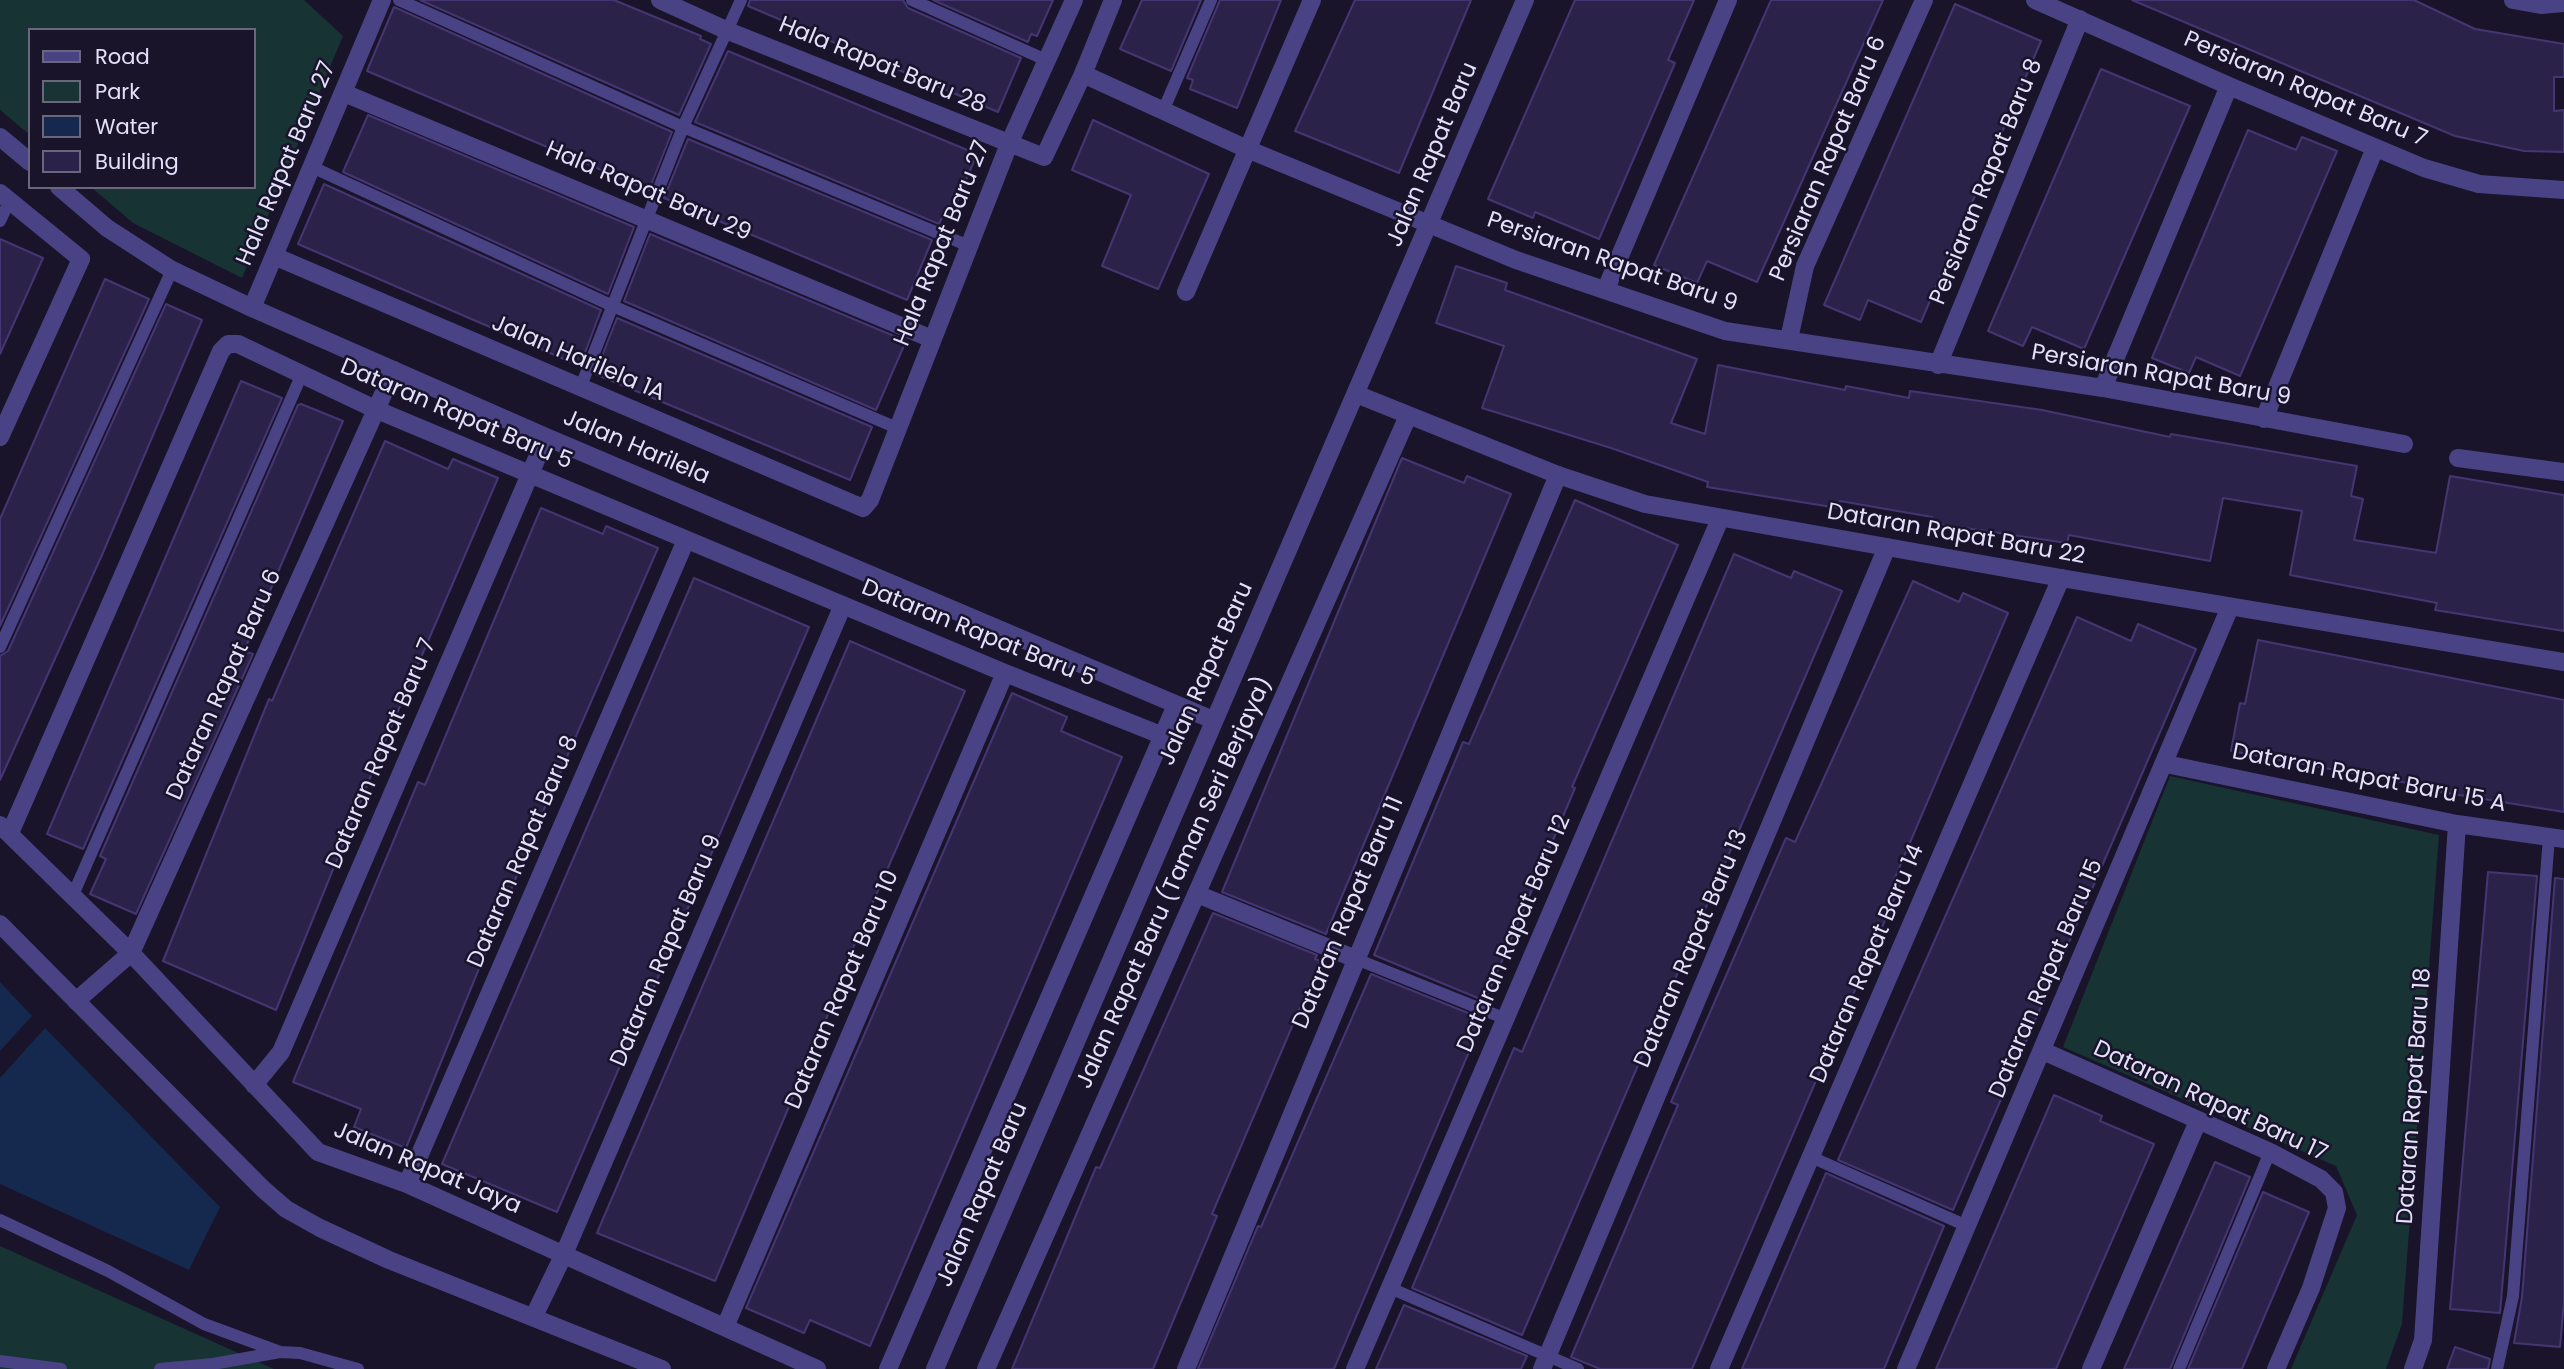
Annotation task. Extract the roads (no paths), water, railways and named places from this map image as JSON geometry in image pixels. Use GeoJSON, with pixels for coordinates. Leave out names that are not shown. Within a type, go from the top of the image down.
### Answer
{"type":"FeatureCollection","features":[{"type":"Feature","properties":{"kind":"street","name":"Hala Rapat Baru 27"},"geometry":{"type":"LineString","coordinates":[[252,308],[382,0]]}},
{"type":"Feature","properties":{"kind":"street","name":"Hala Rapat Baru 28"},"geometry":{"type":"LineString","coordinates":[[660,0],[728,31],[1009,144]]}},
{"type":"Feature","properties":{"kind":"street","name":"Hala Rapat Baru 27"},"geometry":{"type":"LineString","coordinates":[[863,508],[870,500],[1009,144],[1073,0]]}},
{"type":"Feature","properties":{"kind":"street"},"geometry":{"type":"LineString","coordinates":[[1009,144],[1044,157],[1083,74],[1113,0]]}},
{"type":"Feature","properties":{"kind":"street"},"geometry":{"type":"LineString","coordinates":[[1186,292],[1312,0]]}},
{"type":"Feature","properties":{"kind":"street","name":"Jalan Rapat Baru"},"geometry":{"type":"LineString","coordinates":[[935,1369],[1525,0]]}},
{"type":"Feature","properties":{"kind":"street"},"geometry":{"type":"LineString","coordinates":[[1605,289],[1728,0]]}},
{"type":"Feature","properties":{"kind":"street","name":"Persiaran Rapat Baru 6"},"geometry":{"type":"LineString","coordinates":[[1789,339],[1805,266],[1924,0]]}},
{"type":"Feature","properties":{"kind":"street","name":"Persiaran Rapat Baru 7"},"geometry":{"type":"LineString","coordinates":[[2035,0],[2375,148],[2479,184],[2564,190]]}},
{"type":"Feature","properties":{"kind":"street"},"geometry":{"type":"LineString","coordinates":[[2513,0],[2540,5],[2564,3]]}},
{"type":"Feature","properties":{"kind":"street","name":"Persiaran Rapat Baru 8"},"geometry":{"type":"LineString","coordinates":[[1938,365],[2080,19]]}},
{"type":"Feature","properties":{"kind":"street","name":"Persiaran Rapat Baru 9"},"geometry":{"type":"LineString","coordinates":[[1083,74],[1247,149],[1516,260],[1725,331],[2103,388],[2404,444]]}},
{"type":"Feature","properties":{"kind":"street"},"geometry":{"type":"LineString","coordinates":[[2103,388],[2229,86]]}},
{"type":"Feature","properties":{"kind":"street","name":"Hala Rapat Baru 29"},"geometry":{"type":"LineString","coordinates":[[344,93],[932,339]]}},
{"type":"Feature","properties":{"kind":"street"},"geometry":{"type":"LineString","coordinates":[[0,137],[28,160]]}},
{"type":"Feature","properties":{"kind":"street"},"geometry":{"type":"LineString","coordinates":[[2264,419],[2375,148]]}},
{"type":"Feature","properties":{"kind":"street","name":"Jalan Harilela"},"geometry":{"type":"LineString","coordinates":[[61,189],[107,228],[172,270],[252,308],[546,437],[1213,720]]}},
{"type":"Feature","properties":{"kind":"street"},"geometry":{"type":"LineString","coordinates":[[0,437],[81,258],[5,196]]}},
{"type":"Feature","properties":{"kind":"street","name":"Jalan Harilela 1A"},"geometry":{"type":"LineString","coordinates":[[274,256],[863,508]]}},
{"type":"Feature","properties":{"kind":"street","name":"Dataran Rapat Baru 5"},"geometry":{"type":"LineString","coordinates":[[5,829],[221,351],[228,344],[238,344],[377,410],[1005,673],[1161,735]]}},
{"type":"Feature","properties":{"kind":"street","name":"Dataran Rapat Baru 6"},"geometry":{"type":"LineString","coordinates":[[76,1001],[131,953],[394,370]]}},
{"type":"Feature","properties":{"kind":"street","name":"Dataran Rapat Baru 22"},"geometry":{"type":"LineString","coordinates":[[1356,394],[1558,475],[1645,504],[2061,578],[2564,662]]}},
{"type":"Feature","properties":{"kind":"street","name":"Jalan Rapat Baru (Taman Seri Berjaya)"},"geometry":{"type":"LineString","coordinates":[[986,1369],[1408,416]]}},
{"type":"Feature","properties":{"kind":"street","name":"Dataran Rapat Baru 7"},"geometry":{"type":"LineString","coordinates":[[254,1085],[281,1052],[546,437]]}},
{"type":"Feature","properties":{"kind":"street"},"geometry":{"type":"LineString","coordinates":[[2458,458],[2564,472]]}},
{"type":"Feature","properties":{"kind":"street","name":"Dataran Rapat Baru 11"},"geometry":{"type":"LineString","coordinates":[[1186,1369],[1558,475]]}},
{"type":"Feature","properties":{"kind":"street","name":"Dataran Rapat Baru 12"},"geometry":{"type":"LineString","coordinates":[[1355,1369],[1720,519]]}},
{"type":"Feature","properties":{"kind":"street","name":"Dataran Rapat Baru 8"},"geometry":{"type":"LineString","coordinates":[[407,1184],[686,540]]}},
{"type":"Feature","properties":{"kind":"street","name":"Dataran Rapat Baru 13"},"geometry":{"type":"LineString","coordinates":[[1545,1363],[1887,547]]}},
{"type":"Feature","properties":{"kind":"street","name":"Dataran Rapat Baru 14"},"geometry":{"type":"LineString","coordinates":[[1719,1369],[2061,578]]}},
{"type":"Feature","properties":{"kind":"street","name":"Dataran Rapat Baru 9"},"geometry":{"type":"LineString","coordinates":[[534,1316],[564,1254],[843,605]]}},
{"type":"Feature","properties":{"kind":"street","name":"Dataran Rapat Baru 15"},"geometry":{"type":"LineString","coordinates":[[1906,1369],[2166,764],[2230,607]]}},
{"type":"Feature","properties":{"kind":"street","name":"Dataran Rapat Baru 10"},"geometry":{"type":"LineString","coordinates":[[725,1327],[1005,673]]}},
{"type":"Feature","properties":{"kind":"street","name":"Jalan Rapat Baru"},"geometry":{"type":"LineString","coordinates":[[888,1369],[1161,735],[1177,705]]}},
{"type":"Feature","properties":{"kind":"street","name":"Dataran Rapat Baru 15 A"},"geometry":{"type":"LineString","coordinates":[[2166,764],[2457,824],[2556,838]]}},
{"type":"Feature","properties":{"kind":"street","name":"Dataran Rapat Baru 18"},"geometry":{"type":"LineString","coordinates":[[2413,1369],[2423,1340],[2457,824]]}},
{"type":"Feature","properties":{"kind":"street","name":"Jalan Rapat Jaya"},"geometry":{"type":"LineString","coordinates":[[5,829],[131,953],[318,1152],[407,1184],[817,1369]]}},
{"type":"Feature","properties":{"kind":"street"},"geometry":{"type":"LineString","coordinates":[[1197,894],[1356,959]]}},
{"type":"Feature","properties":{"kind":"street"},"geometry":{"type":"LineString","coordinates":[[0,924],[286,1209],[389,1260],[662,1369]]}},
{"type":"Feature","properties":{"kind":"street","name":"Dataran Rapat Baru 17"},"geometry":{"type":"LineString","coordinates":[[2043,1051],[2270,1152],[2322,1179],[2334,1192],[2337,1208],[2311,1288],[2276,1369]]}},
{"type":"Feature","properties":{"kind":"street"},"geometry":{"type":"LineString","coordinates":[[2091,1369],[2198,1121]]}},
{"type":"Feature","properties":{"kind":"lane"},"geometry":{"type":"LineString","coordinates":[[399,0],[683,127],[969,246]]}},
{"type":"Feature","properties":{"kind":"lane"},"geometry":{"type":"LineString","coordinates":[[581,386],[615,307],[683,127],[741,0]]}},
{"type":"Feature","properties":{"kind":"lane"},"geometry":{"type":"LineString","coordinates":[[912,0],[1046,60]]}},
{"type":"Feature","properties":{"kind":"lane"},"geometry":{"type":"LineString","coordinates":[[1163,111],[1211,0]]}},
{"type":"Feature","properties":{"kind":"lane"},"geometry":{"type":"LineString","coordinates":[[312,167],[615,307],[897,428]]}},
{"type":"Feature","properties":{"kind":"lane"},"geometry":{"type":"LineString","coordinates":[[0,221],[5,196]]}},
{"type":"Feature","properties":{"kind":"lane"},"geometry":{"type":"LineString","coordinates":[[0,647],[172,270]]}},
{"type":"Feature","properties":{"kind":"lane"},"geometry":{"type":"LineString","coordinates":[[72,897],[302,374]]}},
{"type":"Feature","properties":{"kind":"lane"},"geometry":{"type":"LineString","coordinates":[[2497,1369],[2513,1296],[2556,838]]}},
{"type":"Feature","properties":{"kind":"lane"},"geometry":{"type":"LineString","coordinates":[[1356,959],[1506,1019]]}},
{"type":"Feature","properties":{"kind":"lane"},"geometry":{"type":"LineString","coordinates":[[2179,1369],[2270,1152]]}},
{"type":"Feature","properties":{"kind":"lane"},"geometry":{"type":"LineString","coordinates":[[1811,1157],[1967,1226]]}},
{"type":"Feature","properties":{"kind":"lane"},"geometry":{"type":"LineString","coordinates":[[0,1220],[108,1271],[204,1324],[280,1352]]}},
{"type":"Feature","properties":{"kind":"lane"},"geometry":{"type":"LineString","coordinates":[[1390,1288],[1545,1363],[1578,1369]]}},
{"type":"Feature","properties":{"kind":"lane"},"geometry":{"type":"LineString","coordinates":[[160,1369],[213,1364],[280,1352],[300,1353],[358,1369]]}},
{"type":"Feature","properties":{"kind":"lane"},"geometry":{"type":"LineString","coordinates":[[0,1361],[61,1369]]}},
{"type":"Feature","properties":{"kind":"water"},"geometry":{"type":"Polygon","coordinates":[[[0,982],[32,1016],[0,1051],[0,982]]]}},
{"type":"Feature","properties":{"kind":"water"},"geometry":{"type":"Polygon","coordinates":[[[45,1028],[220,1207],[189,1270],[0,1184],[0,1078],[45,1028]]]}}]}
